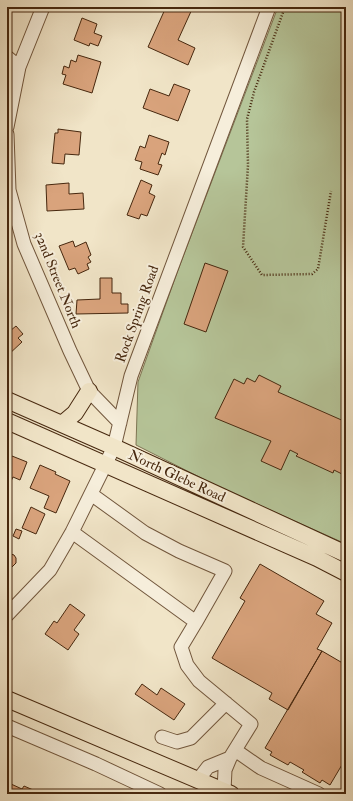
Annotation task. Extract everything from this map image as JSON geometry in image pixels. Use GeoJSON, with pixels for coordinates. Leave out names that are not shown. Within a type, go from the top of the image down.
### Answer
{"type":"FeatureCollection","features":[{"type":"Feature","properties":{"kind":"main road"},"geometry":{"type":"LineString","coordinates":[[62,424],[75,412],[89,391]]}},
{"type":"Feature","properties":{"kind":"main road","name":"North Glebe Road"},"geometry":{"type":"LineString","coordinates":[[7,400],[114,447],[346,554]]}},
{"type":"Feature","properties":{"kind":"main road","name":"North Glebe Road"},"geometry":{"type":"LineString","coordinates":[[7,421],[317,558],[346,573]]}},
{"type":"Feature","properties":{"kind":"main road"},"geometry":{"type":"LineString","coordinates":[[7,699],[228,792]]}},
{"type":"Feature","properties":{"kind":"street"},"geometry":{"type":"LineString","coordinates":[[7,127],[19,66],[43,7]]}},
{"type":"Feature","properties":{"kind":"street","name":"Rock Spring Road"},"geometry":{"type":"LineString","coordinates":[[7,614],[50,570],[72,532],[114,447],[131,376],[269,7]]}},
{"type":"Feature","properties":{"kind":"street"},"geometry":{"type":"LineString","coordinates":[[7,57],[19,66]]}},
{"type":"Feature","properties":{"kind":"street","name":"32nd Street North"},"geometry":{"type":"LineString","coordinates":[[7,134],[10,190],[24,244],[89,391],[120,423]]}},
{"type":"Feature","properties":{"kind":"street"},"geometry":{"type":"LineString","coordinates":[[91,494],[145,533],[178,551],[225,571],[181,647],[188,665],[199,681],[251,724],[232,754],[225,770],[228,792]]}},
{"type":"Feature","properties":{"kind":"street"},"geometry":{"type":"LineString","coordinates":[[72,532],[196,622]]}},
{"type":"Feature","properties":{"kind":"street"},"geometry":{"type":"LineString","coordinates":[[162,737],[177,742],[191,738],[226,704]]}},
{"type":"Feature","properties":{"kind":"street"},"geometry":{"type":"LineString","coordinates":[[7,726],[96,764],[160,794]]}},
{"type":"Feature","properties":{"kind":"street"},"geometry":{"type":"LineString","coordinates":[[198,780],[208,767],[232,754]]}},
{"type":"Feature","properties":{"kind":"street"},"geometry":{"type":"LineString","coordinates":[[232,754],[319,794]]}},
{"type":"Feature","properties":{"kind":"path"},"geometry":{"type":"LineString","coordinates":[[285,7],[254,92],[247,119],[248,165],[243,247],[262,275],[312,274],[318,269],[331,191]]}},
{"type":"Feature","properties":{"kind":"green space"},"geometry":{"type":"Polygon","coordinates":[[[278,7],[346,7],[346,544],[219,487],[136,445],[138,382],[178,270],[278,7]]]}},
{"type":"Feature","properties":{"kind":"building"},"geometry":{"type":"Polygon","coordinates":[[[166,7],[193,7],[178,40],[195,48],[188,65],[148,47],[166,7]]]}},
{"type":"Feature","properties":{"kind":"building"},"geometry":{"type":"Polygon","coordinates":[[[82,18],[97,24],[94,33],[102,36],[98,46],[90,43],[89,46],[74,40],[82,18]]]}},
{"type":"Feature","properties":{"kind":"building"},"geometry":{"type":"Polygon","coordinates":[[[78,55],[101,62],[92,93],[63,84],[66,75],[62,74],[64,66],[69,68],[71,60],[76,62],[78,55]]]}},
{"type":"Feature","properties":{"kind":"building"},"geometry":{"type":"Polygon","coordinates":[[[174,84],[190,90],[178,121],[143,108],[150,89],[169,96],[174,84]]]}},
{"type":"Feature","properties":{"kind":"building"},"geometry":{"type":"Polygon","coordinates":[[[58,129],[81,132],[79,155],[65,154],[64,164],[52,163],[55,133],[58,133],[58,129]]]}},
{"type":"Feature","properties":{"kind":"building"},"geometry":{"type":"Polygon","coordinates":[[[149,135],[169,142],[165,155],[162,153],[158,164],[162,165],[158,175],[140,169],[142,162],[135,160],[140,146],[145,148],[149,135]]]}},
{"type":"Feature","properties":{"kind":"building"},"geometry":{"type":"Polygon","coordinates":[[[141,180],[152,185],[149,193],[155,196],[147,216],[141,214],[139,219],[127,215],[141,180]]]}},
{"type":"Feature","properties":{"kind":"building"},"geometry":{"type":"Polygon","coordinates":[[[69,183],[69,194],[83,193],[84,209],[47,211],[46,185],[69,183]]]}},
{"type":"Feature","properties":{"kind":"building"},"geometry":{"type":"Polygon","coordinates":[[[73,241],[75,247],[86,242],[91,255],[88,257],[91,262],[87,264],[89,269],[78,274],[75,268],[69,270],[59,246],[73,241]]]}},
{"type":"Feature","properties":{"kind":"building"},"geometry":{"type":"Polygon","coordinates":[[[205,263],[228,271],[206,332],[184,324],[205,263]]]}},
{"type":"Feature","properties":{"kind":"building"},"geometry":{"type":"Polygon","coordinates":[[[100,278],[112,278],[112,293],[121,293],[121,304],[128,304],[128,313],[76,314],[77,300],[100,299],[100,278]]]}},
{"type":"Feature","properties":{"kind":"building"},"geometry":{"type":"Polygon","coordinates":[[[16,326],[23,334],[18,338],[22,342],[7,356],[7,328],[10,331],[16,326]]]}},
{"type":"Feature","properties":{"kind":"building"},"geometry":{"type":"Polygon","coordinates":[[[259,375],[281,386],[278,392],[346,422],[346,476],[334,470],[333,473],[296,456],[298,454],[290,450],[281,470],[261,461],[271,441],[215,418],[234,379],[244,384],[247,378],[255,382],[259,375]]]}},
{"type":"Feature","properties":{"kind":"building"},"geometry":{"type":"Polygon","coordinates":[[[7,454],[27,462],[20,480],[13,477],[10,483],[7,482],[7,454]]]}},
{"type":"Feature","properties":{"kind":"building"},"geometry":{"type":"Polygon","coordinates":[[[40,465],[56,472],[55,474],[70,481],[56,513],[44,508],[49,496],[30,488],[40,465]]]}},
{"type":"Feature","properties":{"kind":"building"},"geometry":{"type":"Polygon","coordinates":[[[31,507],[45,514],[36,534],[22,528],[31,507]]]}},
{"type":"Feature","properties":{"kind":"building"},"geometry":{"type":"Polygon","coordinates":[[[16,529],[22,531],[19,539],[13,536],[16,529]]]}},
{"type":"Feature","properties":{"kind":"building"},"geometry":{"type":"Polygon","coordinates":[[[7,553],[9,555],[14,555],[16,558],[16,563],[7,572],[7,553]]]}},
{"type":"Feature","properties":{"kind":"building"},"geometry":{"type":"Polygon","coordinates":[[[260,564],[324,601],[316,614],[332,623],[317,649],[322,651],[288,710],[269,699],[272,693],[212,658],[245,601],[240,598],[260,564]]]}},
{"type":"Feature","properties":{"kind":"building"},"geometry":{"type":"Polygon","coordinates":[[[70,604],[85,615],[74,630],[79,634],[68,650],[45,634],[54,621],[57,623],[70,604]]]}},
{"type":"Feature","properties":{"kind":"building"},"geometry":{"type":"Polygon","coordinates":[[[322,651],[346,665],[346,758],[330,785],[322,780],[320,783],[302,772],[304,770],[290,762],[288,765],[270,755],[272,752],[265,748],[322,651]]]}},
{"type":"Feature","properties":{"kind":"building"},"geometry":{"type":"Polygon","coordinates":[[[142,684],[157,695],[161,688],[185,704],[174,720],[135,694],[142,684]]]}},
{"type":"Feature","properties":{"kind":"building"},"geometry":{"type":"Polygon","coordinates":[[[7,784],[11,784],[22,789],[24,786],[40,793],[7,794],[7,784]]]}}]}
